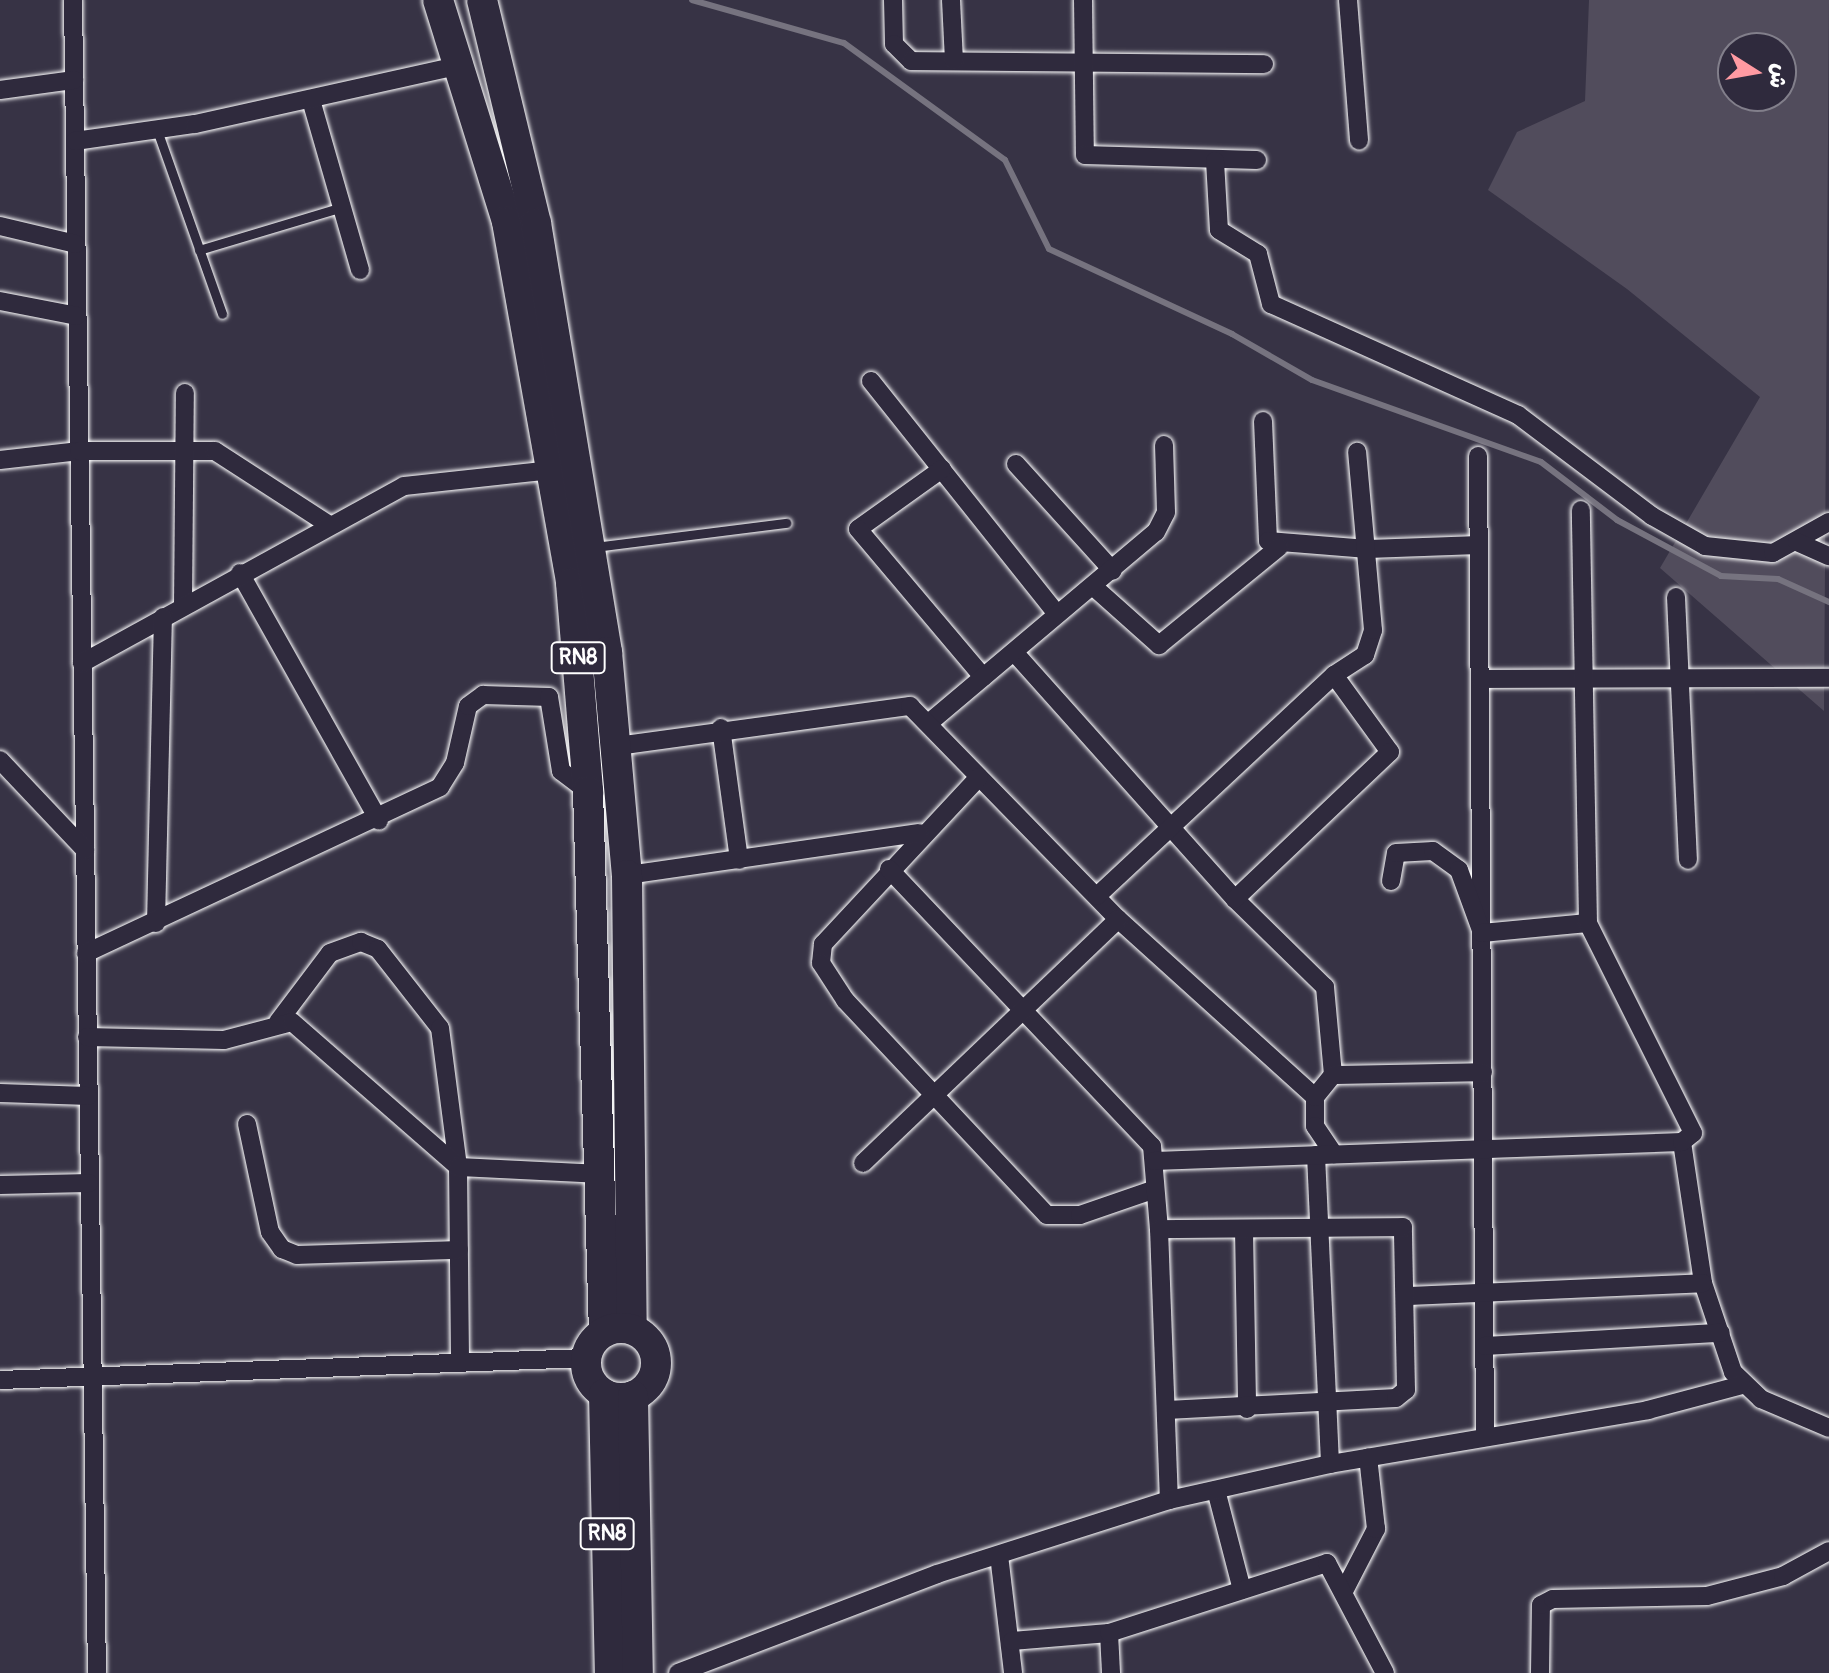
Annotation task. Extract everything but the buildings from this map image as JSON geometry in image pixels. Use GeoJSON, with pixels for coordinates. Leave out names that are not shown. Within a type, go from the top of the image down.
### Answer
{"type":"FeatureCollection","features":[{"type":"Feature","properties":{"kind":"main road","name":"RN8"},"geometry":{"type":"LineString","coordinates":[[438,0],[462,65],[507,222],[571,583],[588,791],[603,1174],[618,1330]]}},
{"type":"Feature","properties":{"kind":"main road","name":"RN8"},"geometry":{"type":"LineString","coordinates":[[482,0],[536,223],[593,547],[617,746],[627,875],[618,1330]]}},
{"type":"Feature","properties":{"kind":"main road"},"geometry":{"type":"LineString","coordinates":[[586,1358],[618,1330],[648,1340],[656,1367],[619,1395]]}},
{"type":"Feature","properties":{"kind":"main road","name":"RN8"},"geometry":{"type":"LineString","coordinates":[[586,1358],[588,1375],[619,1395]]}},
{"type":"Feature","properties":{"kind":"main road","name":"RN8"},"geometry":{"type":"LineString","coordinates":[[610,1673],[619,1395]]}},
{"type":"Feature","properties":{"kind":"main road","name":"RN8"},"geometry":{"type":"LineString","coordinates":[[619,1395],[638,1673]]}},
{"type":"Feature","properties":{"kind":"street"},"geometry":{"type":"LineString","coordinates":[[73,0],[97,1673]]}},
{"type":"Feature","properties":{"kind":"street"},"geometry":{"type":"LineString","coordinates":[[893,0],[898,55],[954,61],[1264,64]]}},
{"type":"Feature","properties":{"kind":"street"},"geometry":{"type":"LineString","coordinates":[[951,0],[954,61]]}},
{"type":"Feature","properties":{"kind":"street"},"geometry":{"type":"LineString","coordinates":[[1083,0],[1082,61],[1087,158],[1257,160]]}},
{"type":"Feature","properties":{"kind":"street"},"geometry":{"type":"LineString","coordinates":[[1348,0],[1359,141]]}},
{"type":"Feature","properties":{"kind":"street"},"geometry":{"type":"LineString","coordinates":[[75,141],[157,130],[311,100],[462,65]]}},
{"type":"Feature","properties":{"kind":"street"},"geometry":{"type":"LineString","coordinates":[[0,90],[74,80]]}},
{"type":"Feature","properties":{"kind":"street"},"geometry":{"type":"LineString","coordinates":[[311,100],[360,270]]}},
{"type":"Feature","properties":{"kind":"street"},"geometry":{"type":"LineString","coordinates":[[1215,161],[1219,230],[1258,254],[1271,304],[1518,415],[1652,516],[1705,546],[1773,553],[1829,522]]}},
{"type":"Feature","properties":{"kind":"street"},"geometry":{"type":"LineString","coordinates":[[0,226],[76,244]]}},
{"type":"Feature","properties":{"kind":"street"},"geometry":{"type":"LineString","coordinates":[[0,301],[77,316]]}},
{"type":"Feature","properties":{"kind":"street"},"geometry":{"type":"LineString","coordinates":[[871,381],[1056,613]]}},
{"type":"Feature","properties":{"kind":"street"},"geometry":{"type":"LineString","coordinates":[[183,606],[185,393]]}},
{"type":"Feature","properties":{"kind":"street"},"geometry":{"type":"LineString","coordinates":[[1263,421],[1265,528],[1279,547]]}},
{"type":"Feature","properties":{"kind":"street"},"geometry":{"type":"LineString","coordinates":[[930,722],[1056,613],[1095,588],[1165,519],[1164,445]]}},
{"type":"Feature","properties":{"kind":"street"},"geometry":{"type":"LineString","coordinates":[[0,460],[79,451],[215,451],[328,524]]}},
{"type":"Feature","properties":{"kind":"street"},"geometry":{"type":"LineString","coordinates":[[1097,896],[1371,642],[1368,549],[1357,452]]}},
{"type":"Feature","properties":{"kind":"street"},"geometry":{"type":"LineString","coordinates":[[1478,456],[1485,1436]]}},
{"type":"Feature","properties":{"kind":"street"},"geometry":{"type":"LineString","coordinates":[[1016,464],[1113,571]]}},
{"type":"Feature","properties":{"kind":"street"},"geometry":{"type":"LineString","coordinates":[[942,469],[858,529],[983,677]]}},
{"type":"Feature","properties":{"kind":"street"},"geometry":{"type":"LineString","coordinates":[[82,663],[328,524],[404,486],[552,470]]}},
{"type":"Feature","properties":{"kind":"street"},"geometry":{"type":"LineString","coordinates":[[1581,510],[1588,923],[1693,1120],[1682,1142],[1703,1283],[1742,1385]]}},
{"type":"Feature","properties":{"kind":"street"},"geometry":{"type":"LineString","coordinates":[[1797,542],[1829,556]]}},
{"type":"Feature","properties":{"kind":"street"},"geometry":{"type":"LineString","coordinates":[[1095,588],[1159,645],[1279,547],[1368,549],[1479,545]]}},
{"type":"Feature","properties":{"kind":"street"},"geometry":{"type":"LineString","coordinates":[[240,573],[379,821]]}},
{"type":"Feature","properties":{"kind":"street"},"geometry":{"type":"LineString","coordinates":[[1676,597],[1688,860]]}},
{"type":"Feature","properties":{"kind":"street"},"geometry":{"type":"LineString","coordinates":[[156,923],[163,617]]}},
{"type":"Feature","properties":{"kind":"street"},"geometry":{"type":"LineString","coordinates":[[1014,652],[1235,899],[1325,987],[1333,1075],[1315,1097],[1315,1126],[1325,1154],[1319,1226],[1330,1464]]}},
{"type":"Feature","properties":{"kind":"street"},"geometry":{"type":"LineString","coordinates":[[1235,899],[1390,752],[1334,675]]}},
{"type":"Feature","properties":{"kind":"street"},"geometry":{"type":"LineString","coordinates":[[1480,679],[1829,678]]}},
{"type":"Feature","properties":{"kind":"street"},"geometry":{"type":"LineString","coordinates":[[86,953],[379,821],[446,782],[468,706],[493,694],[549,697],[561,771],[588,791]]}},
{"type":"Feature","properties":{"kind":"street"},"geometry":{"type":"LineString","coordinates":[[617,746],[721,728],[902,705],[930,722],[979,777],[1118,919],[1315,1097]]}},
{"type":"Feature","properties":{"kind":"street"},"geometry":{"type":"LineString","coordinates":[[721,728],[739,860]]}},
{"type":"Feature","properties":{"kind":"street"},"geometry":{"type":"LineString","coordinates":[[0,760],[85,850]]}},
{"type":"Feature","properties":{"kind":"street"},"geometry":{"type":"LineString","coordinates":[[979,777],[919,833],[823,944],[821,963],[845,1000],[1047,1215],[1080,1215],[1155,1189]]}},
{"type":"Feature","properties":{"kind":"street"},"geometry":{"type":"LineString","coordinates":[[627,875],[919,833]]}},
{"type":"Feature","properties":{"kind":"street"},"geometry":{"type":"LineString","coordinates":[[1391,881],[1396,853],[1433,851],[1459,870],[1482,933]]}},
{"type":"Feature","properties":{"kind":"street"},"geometry":{"type":"LineString","coordinates":[[889,869],[1152,1146],[1159,1229],[1169,1500]]}},
{"type":"Feature","properties":{"kind":"street"},"geometry":{"type":"LineString","coordinates":[[863,1163],[1022,1007],[1118,919]]}},
{"type":"Feature","properties":{"kind":"street"},"geometry":{"type":"LineString","coordinates":[[1482,933],[1588,923]]}},
{"type":"Feature","properties":{"kind":"street"},"geometry":{"type":"LineString","coordinates":[[278,1022],[330,953],[361,942],[378,949],[446,1044],[458,1167],[460,1360]]}},
{"type":"Feature","properties":{"kind":"street"},"geometry":{"type":"LineString","coordinates":[[87,1037],[224,1040],[278,1022],[305,1027],[458,1167],[603,1174]]}},
{"type":"Feature","properties":{"kind":"street"},"geometry":{"type":"LineString","coordinates":[[1333,1075],[1483,1072]]}},
{"type":"Feature","properties":{"kind":"street"},"geometry":{"type":"LineString","coordinates":[[0,1093],[88,1096]]}},
{"type":"Feature","properties":{"kind":"street"},"geometry":{"type":"LineString","coordinates":[[247,1124],[270,1232],[282,1249],[297,1255],[459,1250]]}},
{"type":"Feature","properties":{"kind":"street"},"geometry":{"type":"LineString","coordinates":[[1154,1161],[1682,1142]]}},
{"type":"Feature","properties":{"kind":"street"},"geometry":{"type":"LineString","coordinates":[[0,1185],[89,1183]]}},
{"type":"Feature","properties":{"kind":"street"},"geometry":{"type":"LineString","coordinates":[[1159,1229],[1403,1227],[1409,1296],[1406,1390],[1396,1398],[1327,1405],[1167,1410]]}},
{"type":"Feature","properties":{"kind":"street"},"geometry":{"type":"LineString","coordinates":[[1244,1230],[1247,1409]]}},
{"type":"Feature","properties":{"kind":"street"},"geometry":{"type":"LineString","coordinates":[[1409,1296],[1703,1283]]}},
{"type":"Feature","properties":{"kind":"street"},"geometry":{"type":"LineString","coordinates":[[1485,1346],[1721,1333]]}},
{"type":"Feature","properties":{"kind":"street"},"geometry":{"type":"LineString","coordinates":[[0,1380],[92,1379],[460,1360],[586,1358]]}},
{"type":"Feature","properties":{"kind":"street"},"geometry":{"type":"LineString","coordinates":[[678,1673],[999,1555],[1169,1500],[1330,1464],[1648,1410],[1742,1385],[1829,1428]]}},
{"type":"Feature","properties":{"kind":"street"},"geometry":{"type":"LineString","coordinates":[[1345,1589],[1376,1529],[1368,1457]]}},
{"type":"Feature","properties":{"kind":"street"},"geometry":{"type":"LineString","coordinates":[[1216,1490],[1242,1590]]}},
{"type":"Feature","properties":{"kind":"street"},"geometry":{"type":"LineString","coordinates":[[1540,1673],[1541,1605],[1553,1599],[1707,1596],[1783,1576],[1829,1551]]}},
{"type":"Feature","properties":{"kind":"street"},"geometry":{"type":"LineString","coordinates":[[999,1555],[1012,1641],[1013,1673]]}},
{"type":"Feature","properties":{"kind":"street"},"geometry":{"type":"LineString","coordinates":[[1012,1641],[1109,1633],[1319,1562],[1335,1567],[1385,1673]]}},
{"type":"Feature","properties":{"kind":"street"},"geometry":{"type":"LineString","coordinates":[[1109,1633],[1111,1673]]}},
{"type":"Feature","properties":{"kind":"lane"},"geometry":{"type":"LineString","coordinates":[[157,130],[222,314]]}},
{"type":"Feature","properties":{"kind":"lane"},"geometry":{"type":"LineString","coordinates":[[199,250],[342,207]]}},
{"type":"Feature","properties":{"kind":"lane"},"geometry":{"type":"LineString","coordinates":[[593,547],[786,523]]}},
{"type":"Feature","properties":{"kind":"shaded area"},"geometry":{"type":"Polygon","coordinates":[[[1589,0],[1829,0],[1824,711],[1660,568],[1760,397],[1627,289],[1488,190],[1517,132],[1585,101],[1589,0]]]}},
{"type":"Feature","properties":{"kind":"waterway"},"geometry":{"type":"LineString","coordinates":[[692,0],[844,43],[1005,160],[1049,249],[1232,334],[1312,380],[1541,462],[1617,520],[1721,576],[1778,579],[1829,602]]}}]}
